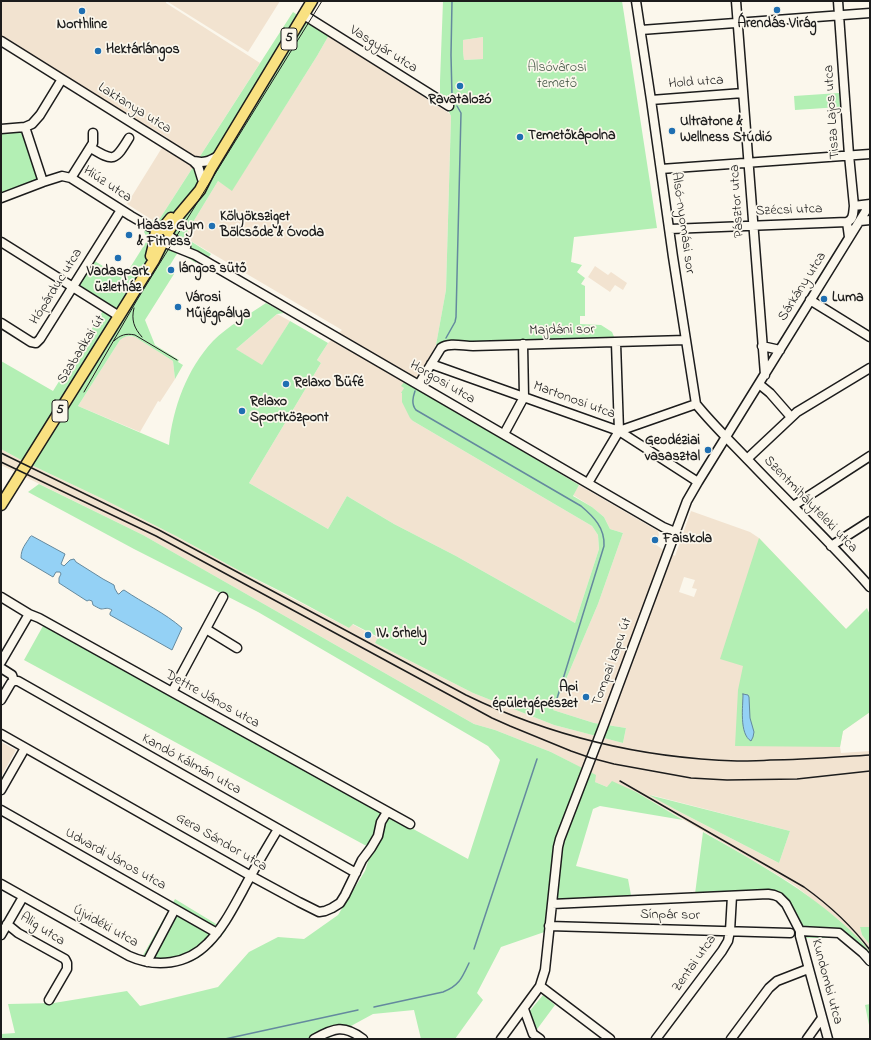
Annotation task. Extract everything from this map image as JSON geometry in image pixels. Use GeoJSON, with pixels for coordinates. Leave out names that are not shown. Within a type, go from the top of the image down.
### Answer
{"type":"FeatureCollection","features":[{"type":"Feature","properties":{"kind":"main road","name":"Szabadkai út"},"geometry":{"type":"LineString","coordinates":[[162,236],[200,190],[210,170],[312,1]]}},
{"type":"Feature","properties":{"kind":"main road","name":"Szabadkai út"},"geometry":{"type":"LineString","coordinates":[[1,505],[148,269],[169,221],[176,210],[210,170]]}},
{"type":"Feature","properties":{"kind":"street","name":"Alsó-nyomási sor"},"geometry":{"type":"LineString","coordinates":[[636,1],[674,265],[696,404]]}},
{"type":"Feature","properties":{"kind":"street","name":"Pásztor utca"},"geometry":{"type":"LineString","coordinates":[[736,1],[765,375]]}},
{"type":"Feature","properties":{"kind":"street","name":"Tisza Lajos utca"},"geometry":{"type":"LineString","coordinates":[[838,1],[854,206]]}},
{"type":"Feature","properties":{"kind":"street"},"geometry":{"type":"LineString","coordinates":[[641,30],[870,13]]}},
{"type":"Feature","properties":{"kind":"street","name":"Vasgyár utca"},"geometry":{"type":"LineString","coordinates":[[304,15],[449,106]]}},
{"type":"Feature","properties":{"kind":"street","name":"Laktanya utca"},"geometry":{"type":"LineString","coordinates":[[1,41],[193,161]]}},
{"type":"Feature","properties":{"kind":"street"},"geometry":{"type":"LineString","coordinates":[[1,129],[25,127],[32,124],[40,115],[62,79]]}},
{"type":"Feature","properties":{"kind":"street","name":"Hold utca"},"geometry":{"type":"LineString","coordinates":[[651,100],[743,93]]}},
{"type":"Feature","properties":{"kind":"street"},"geometry":{"type":"LineString","coordinates":[[25,127],[43,182]]}},
{"type":"Feature","properties":{"kind":"street"},"geometry":{"type":"LineString","coordinates":[[71,178],[91,148],[93,143],[93,133]]}},
{"type":"Feature","properties":{"kind":"street"},"geometry":{"type":"LineString","coordinates":[[91,148],[107,157],[114,157],[122,150],[129,138]]}},
{"type":"Feature","properties":{"kind":"street"},"geometry":{"type":"LineString","coordinates":[[661,169],[870,154]]}},
{"type":"Feature","properties":{"kind":"street"},"geometry":{"type":"LineString","coordinates":[[193,161],[206,162],[219,156]]}},
{"type":"Feature","properties":{"kind":"street"},"geometry":{"type":"LineString","coordinates":[[193,161],[198,166],[202,179]]}},
{"type":"Feature","properties":{"kind":"street","name":"Hiúz utca"},"geometry":{"type":"LineString","coordinates":[[1,198],[62,176],[71,178],[162,236]]}},
{"type":"Feature","properties":{"kind":"street"},"geometry":{"type":"LineString","coordinates":[[849,237],[847,222],[851,220],[853,216],[854,206],[870,204]]}},
{"type":"Feature","properties":{"kind":"street","name":"Sárkány utca"},"geometry":{"type":"LineString","coordinates":[[726,438],[870,204]]}},
{"type":"Feature","properties":{"kind":"street","name":"Hópárduc utca"},"geometry":{"type":"LineString","coordinates":[[1,323],[31,342],[36,343],[40,339],[121,210]]}},
{"type":"Feature","properties":{"kind":"street"},"geometry":{"type":"LineString","coordinates":[[860,221],[870,220]]}},
{"type":"Feature","properties":{"kind":"street","name":"Szécsi utca"},"geometry":{"type":"LineString","coordinates":[[670,229],[847,222]]}},
{"type":"Feature","properties":{"kind":"street","name":"Horgosi utca"},"geometry":{"type":"LineString","coordinates":[[162,236],[588,483],[676,532]]}},
{"type":"Feature","properties":{"kind":"street"},"geometry":{"type":"LineString","coordinates":[[1,242],[119,316]]}},
{"type":"Feature","properties":{"kind":"street"},"geometry":{"type":"LineString","coordinates":[[810,300],[870,337]]}},
{"type":"Feature","properties":{"kind":"street","name":"Majdáni sor"},"geometry":{"type":"LineString","coordinates":[[431,364],[441,348],[448,345],[473,346],[616,343],[686,340]]}},
{"type":"Feature","properties":{"kind":"street"},"geometry":{"type":"LineString","coordinates":[[588,483],[619,431],[616,343]]}},
{"type":"Feature","properties":{"kind":"street"},"geometry":{"type":"LineString","coordinates":[[504,434],[524,397],[523,344]]}},
{"type":"Feature","properties":{"kind":"street"},"geometry":{"type":"LineString","coordinates":[[762,346],[780,350]]}},
{"type":"Feature","properties":{"kind":"street"},"geometry":{"type":"LineString","coordinates":[[419,384],[431,364]]}},
{"type":"Feature","properties":{"kind":"street","name":"Martonosi utca"},"geometry":{"type":"LineString","coordinates":[[431,364],[619,431],[698,482]]}},
{"type":"Feature","properties":{"kind":"street"},"geometry":{"type":"LineString","coordinates":[[747,459],[797,412],[870,368]]}},
{"type":"Feature","properties":{"kind":"street"},"geometry":{"type":"LineString","coordinates":[[759,384],[770,393],[791,417]]}},
{"type":"Feature","properties":{"kind":"street"},"geometry":{"type":"LineString","coordinates":[[619,431],[696,404],[726,438]]}},
{"type":"Feature","properties":{"kind":"street","name":"Szentmihályteleki utca"},"geometry":{"type":"LineString","coordinates":[[726,438],[831,546],[867,580],[870,587]]}},
{"type":"Feature","properties":{"kind":"street","name":"Tompai kapu út"},"geometry":{"type":"LineString","coordinates":[[501,1039],[540,986],[545,970],[560,838],[687,501],[726,438]]}},
{"type":"Feature","properties":{"kind":"street"},"geometry":{"type":"LineString","coordinates":[[793,506],[870,456]]}},
{"type":"Feature","properties":{"kind":"street"},"geometry":{"type":"LineString","coordinates":[[831,546],[870,521]]}},
{"type":"Feature","properties":{"kind":"street","name":"Dettre János utca"},"geometry":{"type":"LineString","coordinates":[[1,597],[410,824]]}},
{"type":"Feature","properties":{"kind":"street"},"geometry":{"type":"LineString","coordinates":[[172,692],[223,597]]}},
{"type":"Feature","properties":{"kind":"street"},"geometry":{"type":"LineString","coordinates":[[1,662],[30,614]]}},
{"type":"Feature","properties":{"kind":"street"},"geometry":{"type":"LineString","coordinates":[[206,629],[237,648]]}},
{"type":"Feature","properties":{"kind":"street","name":"Kandó Kálmán utca"},"geometry":{"type":"LineString","coordinates":[[1,668],[12,675],[14,681],[24,685],[356,873]]}},
{"type":"Feature","properties":{"kind":"street"},"geometry":{"type":"LineString","coordinates":[[1,700],[11,683],[14,681]]}},
{"type":"Feature","properties":{"kind":"street","name":"Gera Sándor utca"},"geometry":{"type":"LineString","coordinates":[[1,734],[251,876],[319,912],[332,908],[340,903],[362,860],[378,836],[381,822],[387,812]]}},
{"type":"Feature","properties":{"kind":"street"},"geometry":{"type":"LineString","coordinates":[[1,790],[25,748]]}},
{"type":"Feature","properties":{"kind":"street","name":"Udvardi János utca"},"geometry":{"type":"LineString","coordinates":[[1,810],[217,933]]}},
{"type":"Feature","properties":{"kind":"street","name":"Újvidéki utca"},"geometry":{"type":"LineString","coordinates":[[1,884],[137,960],[166,963],[185,959],[203,948],[217,933],[278,829]]}},
{"type":"Feature","properties":{"kind":"street","name":"Kundombi utca"},"geometry":{"type":"LineString","coordinates":[[732,896],[768,894],[779,897],[786,904],[800,931],[808,969],[828,1039]]}},
{"type":"Feature","properties":{"kind":"street"},"geometry":{"type":"LineString","coordinates":[[552,904],[732,896]]}},
{"type":"Feature","properties":{"kind":"street","name":"Zentai utca"},"geometry":{"type":"LineString","coordinates":[[656,1039],[728,941],[732,896]]}},
{"type":"Feature","properties":{"kind":"street"},"geometry":{"type":"LineString","coordinates":[[1,935],[23,897]]}},
{"type":"Feature","properties":{"kind":"street"},"geometry":{"type":"LineString","coordinates":[[147,962],[175,909]]}},
{"type":"Feature","properties":{"kind":"street","name":"Alig utca"},"geometry":{"type":"LineString","coordinates":[[7,924],[18,933],[65,959],[67,969],[49,1000]]}},
{"type":"Feature","properties":{"kind":"street","name":"Sínpár sor"},"geometry":{"type":"LineString","coordinates":[[549,926],[790,933]]}},
{"type":"Feature","properties":{"kind":"street"},"geometry":{"type":"LineString","coordinates":[[800,931],[839,933],[863,953],[870,961]]}},
{"type":"Feature","properties":{"kind":"street"},"geometry":{"type":"LineString","coordinates":[[731,1039],[769,988],[777,981],[808,969]]}},
{"type":"Feature","properties":{"kind":"street"},"geometry":{"type":"LineString","coordinates":[[540,986],[610,1039]]}},
{"type":"Feature","properties":{"kind":"street"},"geometry":{"type":"LineString","coordinates":[[524,1009],[533,1034],[540,1039]]}},
{"type":"Feature","properties":{"kind":"street"},"geometry":{"type":"LineString","coordinates":[[807,1039],[822,1018]]}},
{"type":"Feature","properties":{"kind":"street"},"geometry":{"type":"LineString","coordinates":[[314,1039],[326,1032],[338,1028],[345,1029],[362,1038]]}},
{"type":"Feature","properties":{"kind":"shaded area"},"geometry":{"type":"Polygon","coordinates":[[[1,1],[166,1],[166,3],[260,63],[157,223],[127,204],[168,138],[1,41],[1,1]]]}},
{"type":"Feature","properties":{"kind":"shaded area"},"geometry":{"type":"Polygon","coordinates":[[[168,1],[280,1],[248,52],[168,1]]]}},
{"type":"Feature","properties":{"kind":"shaded area"},"geometry":{"type":"Polygon","coordinates":[[[329,35],[451,116],[446,290],[436,345],[413,386],[402,386],[404,388],[402,393],[413,421],[592,526],[598,535],[599,549],[575,623],[456,556],[394,524],[347,496],[328,529],[249,483],[321,363],[317,360],[328,343],[342,330],[184,237],[218,181],[232,190],[329,35]]]}},
{"type":"Feature","properties":{"kind":"shaded area"},"geometry":{"type":"Polygon","coordinates":[[[483,37],[483,59],[464,60],[463,40],[483,37]]]}},
{"type":"Feature","properties":{"kind":"shaded area"},"geometry":{"type":"Polygon","coordinates":[[[595,266],[608,275],[611,272],[627,283],[623,290],[615,285],[610,292],[588,277],[595,266]]]}},
{"type":"Feature","properties":{"kind":"shaded area"},"geometry":{"type":"Polygon","coordinates":[[[277,314],[290,321],[262,366],[236,349],[277,314]]]}},
{"type":"Feature","properties":{"kind":"shaded area"},"geometry":{"type":"Polygon","coordinates":[[[128,336],[135,337],[173,361],[175,379],[160,402],[158,401],[140,432],[78,406],[120,340],[128,336]]]}},
{"type":"Feature","properties":{"kind":"shaded area"},"geometry":{"type":"Polygon","coordinates":[[[1,449],[176,536],[349,628],[352,624],[378,638],[375,643],[473,693],[554,725],[623,743],[626,728],[594,723],[553,710],[598,604],[623,533],[610,529],[604,517],[592,507],[573,495],[579,485],[658,531],[659,535],[655,544],[675,556],[691,511],[750,532],[759,538],[846,629],[870,712],[843,731],[840,747],[841,753],[870,751],[870,927],[860,927],[862,935],[870,945],[870,954],[861,941],[840,921],[794,885],[636,792],[607,787],[595,782],[589,772],[551,752],[495,730],[474,724],[143,535],[1,465],[1,449]],[[684,577],[679,592],[694,597],[697,589],[692,588],[695,580],[684,577]],[[651,795],[680,812],[779,863],[790,831],[651,795]]]}},
{"type":"Feature","properties":{"kind":"shaded area"},"geometry":{"type":"Polygon","coordinates":[[[1,742],[16,750],[1,777],[1,742]]]}},
{"type":"Feature","properties":{"kind":"green space","name":"Alsóvárosi temető"},"geometry":{"type":"Polygon","coordinates":[[[443,1],[622,1],[657,228],[574,237],[571,262],[582,265],[577,272],[585,278],[581,284],[585,286],[585,316],[580,316],[580,324],[601,325],[612,332],[615,339],[464,344],[451,341],[436,345],[446,290],[451,116],[440,94],[443,1]],[[483,37],[463,40],[464,60],[483,59],[483,37]]]}},
{"type":"Feature","properties":{"kind":"green space"},"geometry":{"type":"Polygon","coordinates":[[[293,12],[329,35],[232,191],[218,181],[184,237],[211,254],[209,257],[201,254],[196,263],[178,252],[167,270],[174,274],[145,320],[155,345],[179,360],[178,362],[183,365],[175,379],[173,361],[135,337],[125,337],[120,340],[78,406],[169,445],[174,417],[183,389],[204,352],[225,330],[266,303],[284,313],[277,314],[236,349],[262,365],[290,321],[328,343],[317,360],[321,363],[249,483],[328,529],[347,496],[394,524],[456,556],[575,623],[599,549],[598,535],[592,526],[413,421],[402,402],[401,393],[404,388],[401,386],[405,381],[579,485],[573,496],[592,507],[604,517],[610,529],[623,533],[598,604],[553,710],[594,723],[626,728],[623,743],[554,725],[473,693],[375,643],[378,637],[353,624],[349,628],[176,536],[1,449],[1,361],[53,391],[106,306],[82,290],[79,281],[93,260],[123,279],[148,239],[144,232],[152,220],[157,223],[293,12]]]}},
{"type":"Feature","properties":{"kind":"green space"},"geometry":{"type":"Polygon","coordinates":[[[839,93],[840,107],[795,110],[794,96],[839,93]]]}},
{"type":"Feature","properties":{"kind":"green space"},"geometry":{"type":"Polygon","coordinates":[[[21,130],[24,133],[39,178],[38,180],[3,194],[1,190],[1,131],[21,130]]]}},
{"type":"Feature","properties":{"kind":"green space"},"geometry":{"type":"Polygon","coordinates":[[[39,484],[143,535],[474,724],[495,730],[551,752],[596,775],[595,782],[607,787],[612,781],[636,792],[683,820],[600,806],[593,809],[576,866],[628,879],[631,895],[695,894],[703,832],[779,876],[816,901],[850,930],[868,950],[870,953],[870,968],[856,950],[843,938],[797,938],[795,924],[775,898],[556,908],[553,929],[501,947],[477,993],[483,1000],[455,1039],[421,1039],[414,1010],[373,1014],[327,1039],[1,1039],[1,1034],[15,1033],[8,1004],[54,1003],[127,991],[140,1006],[218,987],[249,952],[278,937],[304,939],[338,915],[365,871],[372,849],[24,660],[43,626],[468,859],[500,760],[488,746],[258,612],[134,549],[28,492],[39,484]]]}},
{"type":"Feature","properties":{"kind":"green space"},"geometry":{"type":"Polygon","coordinates":[[[759,538],[846,629],[867,608],[870,615],[870,712],[843,731],[840,747],[735,746],[738,690],[743,666],[720,659],[759,538]]]}},
{"type":"Feature","properties":{"kind":"green space"},"geometry":{"type":"Polygon","coordinates":[[[649,795],[790,831],[779,863],[680,812],[649,795]]]}},
{"type":"Feature","properties":{"kind":"green space"},"geometry":{"type":"Polygon","coordinates":[[[175,899],[226,930],[208,951],[188,963],[166,967],[138,964],[175,899]]]}},
{"type":"Feature","properties":{"kind":"green space"},"geometry":{"type":"Polygon","coordinates":[[[860,927],[870,927],[870,945],[862,935],[860,927]]]}},
{"type":"Feature","properties":{"kind":"green space"},"geometry":{"type":"Polygon","coordinates":[[[543,995],[555,1005],[535,1032],[528,1013],[543,995]]]}},
{"type":"Feature","properties":{"kind":"green space"},"geometry":{"type":"Polygon","coordinates":[[[870,1004],[870,1030],[865,1005],[870,1004]]]}},
{"type":"Feature","properties":{"kind":"water"},"geometry":{"type":"Polygon","coordinates":[[[32,536],[65,554],[61,564],[64,566],[70,560],[74,559],[76,562],[114,585],[118,594],[124,590],[182,628],[172,650],[110,615],[112,610],[107,608],[98,608],[93,605],[92,601],[87,601],[59,583],[60,572],[56,572],[53,577],[21,558],[24,546],[32,536]]]}},
{"type":"Feature","properties":{"kind":"water"},"geometry":{"type":"Polygon","coordinates":[[[743,694],[748,695],[749,697],[750,718],[754,732],[751,741],[747,737],[743,726],[743,694]]]}},
{"type":"Feature","properties":{"kind":"waterway"},"geometry":{"type":"LineString","coordinates":[[452,1],[452,96]]}},
{"type":"Feature","properties":{"kind":"waterway"},"geometry":{"type":"LineString","coordinates":[[446,338],[455,322],[456,317],[461,113],[457,106]]}},
{"type":"Feature","properties":{"kind":"waterway"},"geometry":{"type":"LineString","coordinates":[[415,391],[413,403],[416,410],[581,506],[590,514],[601,528],[604,546],[555,705]]}},
{"type":"Feature","properties":{"kind":"waterway"},"geometry":{"type":"LineString","coordinates":[[474,949],[537,759]]}},
{"type":"Feature","properties":{"kind":"waterway"},"geometry":{"type":"LineString","coordinates":[[374,1007],[448,990],[459,981],[469,963]]}},
{"type":"Feature","properties":{"kind":"waterway"},"geometry":{"type":"LineString","coordinates":[[225,1039],[358,1010]]}},
{"type":"Feature","properties":{"kind":"tram line"},"geometry":{"type":"LineString","coordinates":[[84,392],[137,300],[322,1]]}},
{"type":"Feature","properties":{"kind":"tram line"},"geometry":{"type":"LineString","coordinates":[[134,308],[134,324],[142,337]]}},
{"type":"Feature","properties":{"kind":"tram line"},"geometry":{"type":"LineString","coordinates":[[114,341],[123,335],[135,335],[177,360]]}},
{"type":"Feature","properties":{"kind":"railway"},"geometry":{"type":"LineString","coordinates":[[1,453],[159,530],[466,695],[531,723],[598,743],[632,750],[702,759],[754,761],[870,755]]}},
{"type":"Feature","properties":{"kind":"railway"},"geometry":{"type":"LineString","coordinates":[[1,462],[156,536],[492,718],[571,751],[614,764],[691,778],[727,780],[797,779],[870,771]]}},
{"type":"Feature","properties":{"kind":"railway"},"geometry":{"type":"LineString","coordinates":[[620,781],[804,887],[839,916],[870,950]]}},
{"type":"Feature","properties":{"kind":"place","name":"Árendás Virág"},"geometry":{"type":"Point","coordinates":[777,10]}},
{"type":"Feature","properties":{"kind":"place","name":"Northline"},"geometry":{"type":"Point","coordinates":[82,11]}},
{"type":"Feature","properties":{"kind":"place","name":"Hektárlángos"},"geometry":{"type":"Point","coordinates":[98,51]}},
{"type":"Feature","properties":{"kind":"place","name":"Ravatalozó"},"geometry":{"type":"Point","coordinates":[460,86]}},
{"type":"Feature","properties":{"kind":"place","name":"Ultratone & Wellness Stúdió"},"geometry":{"type":"Point","coordinates":[672,131]}},
{"type":"Feature","properties":{"kind":"place","name":"Temetőkápolna"},"geometry":{"type":"Point","coordinates":[520,137]}},
{"type":"Feature","properties":{"kind":"place","name":"Kölyöksziget Bölcsőde & Óvoda"},"geometry":{"type":"Point","coordinates":[212,226]}},
{"type":"Feature","properties":{"kind":"place","name":"Haász Gym & Fitness"},"geometry":{"type":"Point","coordinates":[129,235]}},
{"type":"Feature","properties":{"kind":"place","name":"Vadaspark üzletház"},"geometry":{"type":"Point","coordinates":[118,258]}},
{"type":"Feature","properties":{"kind":"place","name":"lángos sütő"},"geometry":{"type":"Point","coordinates":[171,270]}},
{"type":"Feature","properties":{"kind":"place","name":"Luma"},"geometry":{"type":"Point","coordinates":[824,299]}},
{"type":"Feature","properties":{"kind":"place","name":"Városi Műjégpálya"},"geometry":{"type":"Point","coordinates":[178,307]}},
{"type":"Feature","properties":{"kind":"place","name":"Relaxo Büfé"},"geometry":{"type":"Point","coordinates":[286,384]}},
{"type":"Feature","properties":{"kind":"place","name":"Relaxo Sportközpont"},"geometry":{"type":"Point","coordinates":[242,411]}},
{"type":"Feature","properties":{"kind":"place","name":"Geodéziai vasasztal"},"geometry":{"type":"Point","coordinates":[708,450]}},
{"type":"Feature","properties":{"kind":"place","name":"Faiskola"},"geometry":{"type":"Point","coordinates":[655,540]}},
{"type":"Feature","properties":{"kind":"place","name":"IV. őrhely"},"geometry":{"type":"Point","coordinates":[368,635]}},
{"type":"Feature","properties":{"kind":"place","name":"Api épületgépészet"},"geometry":{"type":"Point","coordinates":[586,697]}}]}
